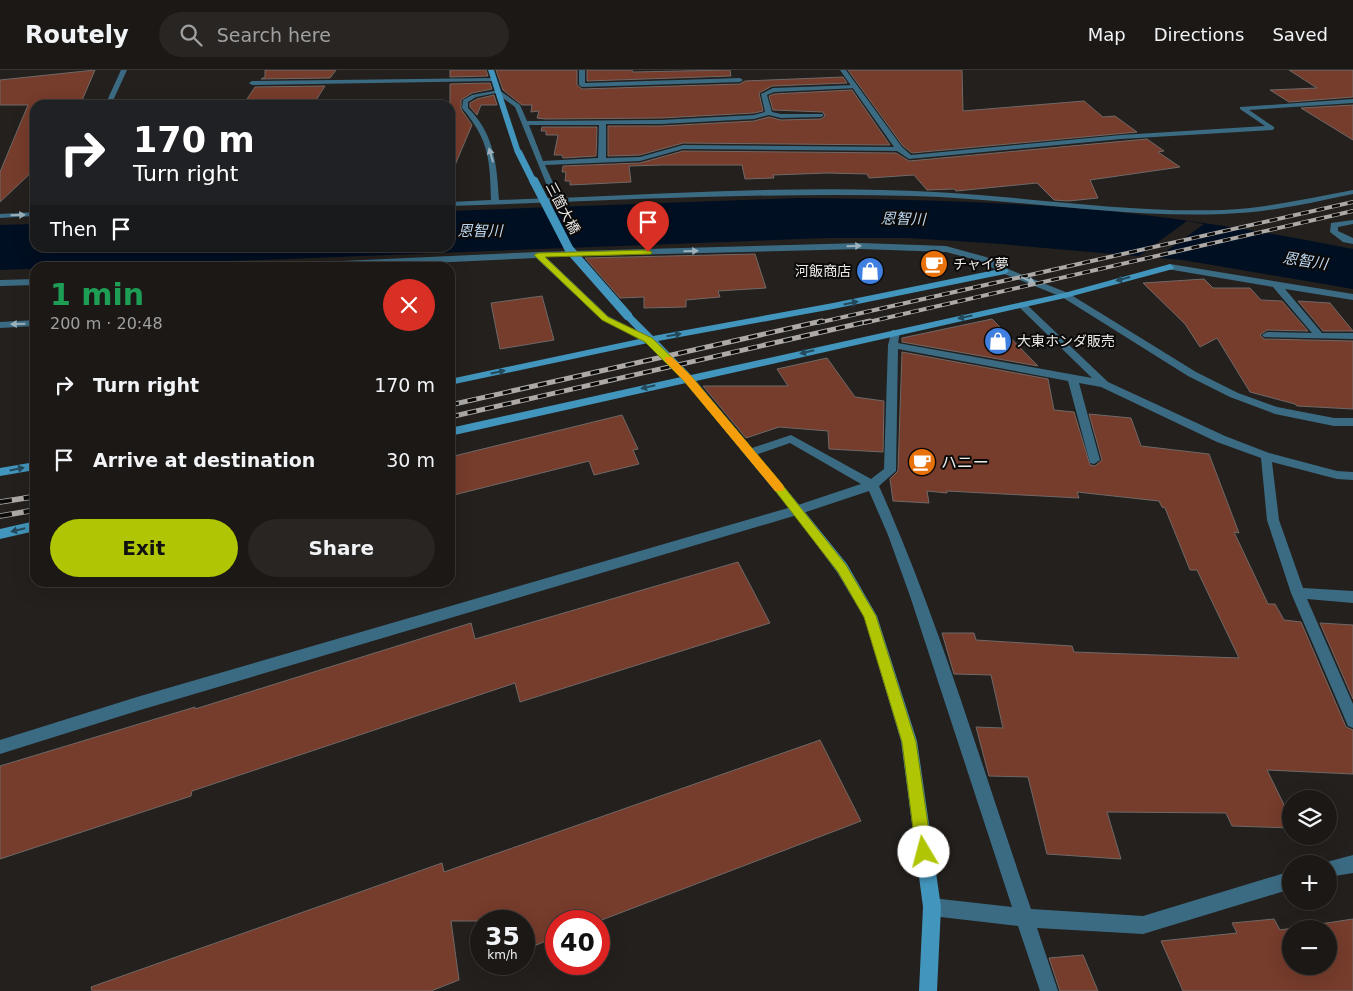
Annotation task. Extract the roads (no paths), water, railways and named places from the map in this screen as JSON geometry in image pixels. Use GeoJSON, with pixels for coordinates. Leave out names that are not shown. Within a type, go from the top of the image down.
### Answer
{"type":"FeatureCollection","features":[{"type":"Feature","properties":{"kind":"street"},"geometry":{"type":"LineString","coordinates":[[110,100],[124,70]]}},
{"type":"Feature","properties":{"kind":"street","name":"三箇大橋"},"geometry":{"type":"LineString","coordinates":[[491,70],[519,154],[569,249],[648,340],[688,378],[750,453],[842,568],[870,616],[909,742],[932,907],[928,991]]}},
{"type":"Feature","properties":{"kind":"street"},"geometry":{"type":"LineString","coordinates":[[582,70],[582,84],[740,80]]}},
{"type":"Feature","properties":{"kind":"street"},"geometry":{"type":"LineString","coordinates":[[843,70],[898,148],[909,157],[1121,137],[1272,128],[1242,108],[1353,101]]}},
{"type":"Feature","properties":{"kind":"street"},"geometry":{"type":"LineString","coordinates":[[252,83],[493,79]]}},
{"type":"Feature","properties":{"kind":"street"},"geometry":{"type":"LineString","coordinates":[[770,113],[764,94],[773,90],[855,87]]}},
{"type":"Feature","properties":{"kind":"street"},"geometry":{"type":"LineString","coordinates":[[495,203],[494,166],[488,144],[475,116],[465,108],[464,101],[474,96],[497,91],[518,106],[557,201]]}},
{"type":"Feature","properties":{"kind":"street"},"geometry":{"type":"LineString","coordinates":[[1338,102],[1353,111]]}},
{"type":"Feature","properties":{"kind":"street"},"geometry":{"type":"LineString","coordinates":[[524,123],[661,122],[754,117],[770,113],[781,116],[821,115]]}},
{"type":"Feature","properties":{"kind":"street"},"geometry":{"type":"LineString","coordinates":[[602,160],[603,122]]}},
{"type":"Feature","properties":{"kind":"street"},"geometry":{"type":"LineString","coordinates":[[540,163],[640,160],[683,148],[898,148]]}},
{"type":"Feature","properties":{"kind":"street"},"geometry":{"type":"LineString","coordinates":[[455,204],[824,192],[935,194],[1130,210],[1222,212],[1264,209],[1353,192]]}},
{"type":"Feature","properties":{"kind":"street"},"geometry":{"type":"LineString","coordinates":[[0,216],[30,214]]}},
{"type":"Feature","properties":{"kind":"street"},"geometry":{"type":"LineString","coordinates":[[1353,222],[1334,225],[1334,232],[1346,240],[1353,241]]}},
{"type":"Feature","properties":{"kind":"street"},"geometry":{"type":"LineString","coordinates":[[373,262],[538,255],[861,246],[946,249],[983,259],[1005,271],[1065,295],[1192,374],[1234,395],[1275,410],[1334,422],[1353,422]]}},
{"type":"Feature","properties":{"kind":"street"},"geometry":{"type":"LineString","coordinates":[[538,255],[605,318],[648,340]]}},
{"type":"Feature","properties":{"kind":"street"},"geometry":{"type":"LineString","coordinates":[[455,431],[1022,305],[1170,267],[1353,298]]}},
{"type":"Feature","properties":{"kind":"street"},"geometry":{"type":"LineString","coordinates":[[455,381],[648,340],[833,306],[1005,271]]}},
{"type":"Feature","properties":{"kind":"street"},"geometry":{"type":"LineString","coordinates":[[0,283],[30,282]]}},
{"type":"Feature","properties":{"kind":"street"},"geometry":{"type":"LineString","coordinates":[[1276,284],[1320,336]]}},
{"type":"Feature","properties":{"kind":"street"},"geometry":{"type":"LineString","coordinates":[[1022,305],[1104,384]]}},
{"type":"Feature","properties":{"kind":"street"},"geometry":{"type":"LineString","coordinates":[[0,325],[30,324]]}},
{"type":"Feature","properties":{"kind":"street"},"geometry":{"type":"LineString","coordinates":[[0,747],[137,704],[796,510],[872,485],[890,471],[893,345],[896,332]]}},
{"type":"Feature","properties":{"kind":"street"},"geometry":{"type":"LineString","coordinates":[[1268,335],[1353,336]]}},
{"type":"Feature","properties":{"kind":"street"},"geometry":{"type":"LineString","coordinates":[[893,345],[1104,384],[1221,439],[1266,456],[1337,475],[1353,476]]}},
{"type":"Feature","properties":{"kind":"street"},"geometry":{"type":"LineString","coordinates":[[1073,378],[1094,460]]}},
{"type":"Feature","properties":{"kind":"street"},"geometry":{"type":"LineString","coordinates":[[750,453],[791,439],[872,485],[894,535],[917,596],[1049,991]]}},
{"type":"Feature","properties":{"kind":"street"},"geometry":{"type":"LineString","coordinates":[[1266,456],[1273,520],[1298,593],[1353,721]]}},
{"type":"Feature","properties":{"kind":"street"},"geometry":{"type":"LineString","coordinates":[[0,472],[30,467]]}},
{"type":"Feature","properties":{"kind":"street"},"geometry":{"type":"LineString","coordinates":[[0,534],[30,527]]}},
{"type":"Feature","properties":{"kind":"street"},"geometry":{"type":"LineString","coordinates":[[1298,593],[1353,597]]}},
{"type":"Feature","properties":{"kind":"street"},"geometry":{"type":"LineString","coordinates":[[1337,867],[1353,864]]}},
{"type":"Feature","properties":{"kind":"street"},"geometry":{"type":"LineString","coordinates":[[932,907],[1026,918],[1143,925],[1282,883]]}},
{"type":"Feature","properties":{"kind":"water","name":"恩智川"},"geometry":{"type":"Polygon","coordinates":[[[799,198],[995,203],[1097,210],[1171,218],[1244,229],[1353,249],[1353,289],[1183,260],[907,238],[826,238],[206,262],[30,262],[30,269],[0,270],[0,225],[30,224],[30,252],[455,252],[455,211],[799,198]]]}},
{"type":"Feature","properties":{"kind":"railway"},"geometry":{"type":"LineString","coordinates":[[817,323],[1353,202]]}},
{"type":"Feature","properties":{"kind":"railway"},"geometry":{"type":"LineString","coordinates":[[864,323],[1353,211]]}},
{"type":"Feature","properties":{"kind":"railway"},"geometry":{"type":"LineString","coordinates":[[455,404],[822,321]]}},
{"type":"Feature","properties":{"kind":"railway"},"geometry":{"type":"LineString","coordinates":[[455,416],[870,321]]}},
{"type":"Feature","properties":{"kind":"railway"},"geometry":{"type":"LineString","coordinates":[[0,502],[30,497]]}},
{"type":"Feature","properties":{"kind":"railway"},"geometry":{"type":"LineString","coordinates":[[25,498],[30,497]]}},
{"type":"Feature","properties":{"kind":"railway"},"geometry":{"type":"LineString","coordinates":[[0,516],[30,511]]}},
{"type":"Feature","properties":{"kind":"place","name":"チャイ夢"},"geometry":{"type":"Point","coordinates":[934,264]}},
{"type":"Feature","properties":{"kind":"place","name":"河飯商店"},"geometry":{"type":"Point","coordinates":[870,271]}},
{"type":"Feature","properties":{"kind":"place","name":"大東ホンダ販売"},"geometry":{"type":"Point","coordinates":[998,341]}},
{"type":"Feature","properties":{"kind":"place","name":"ハニー"},"geometry":{"type":"Point","coordinates":[922,462]}}]}
